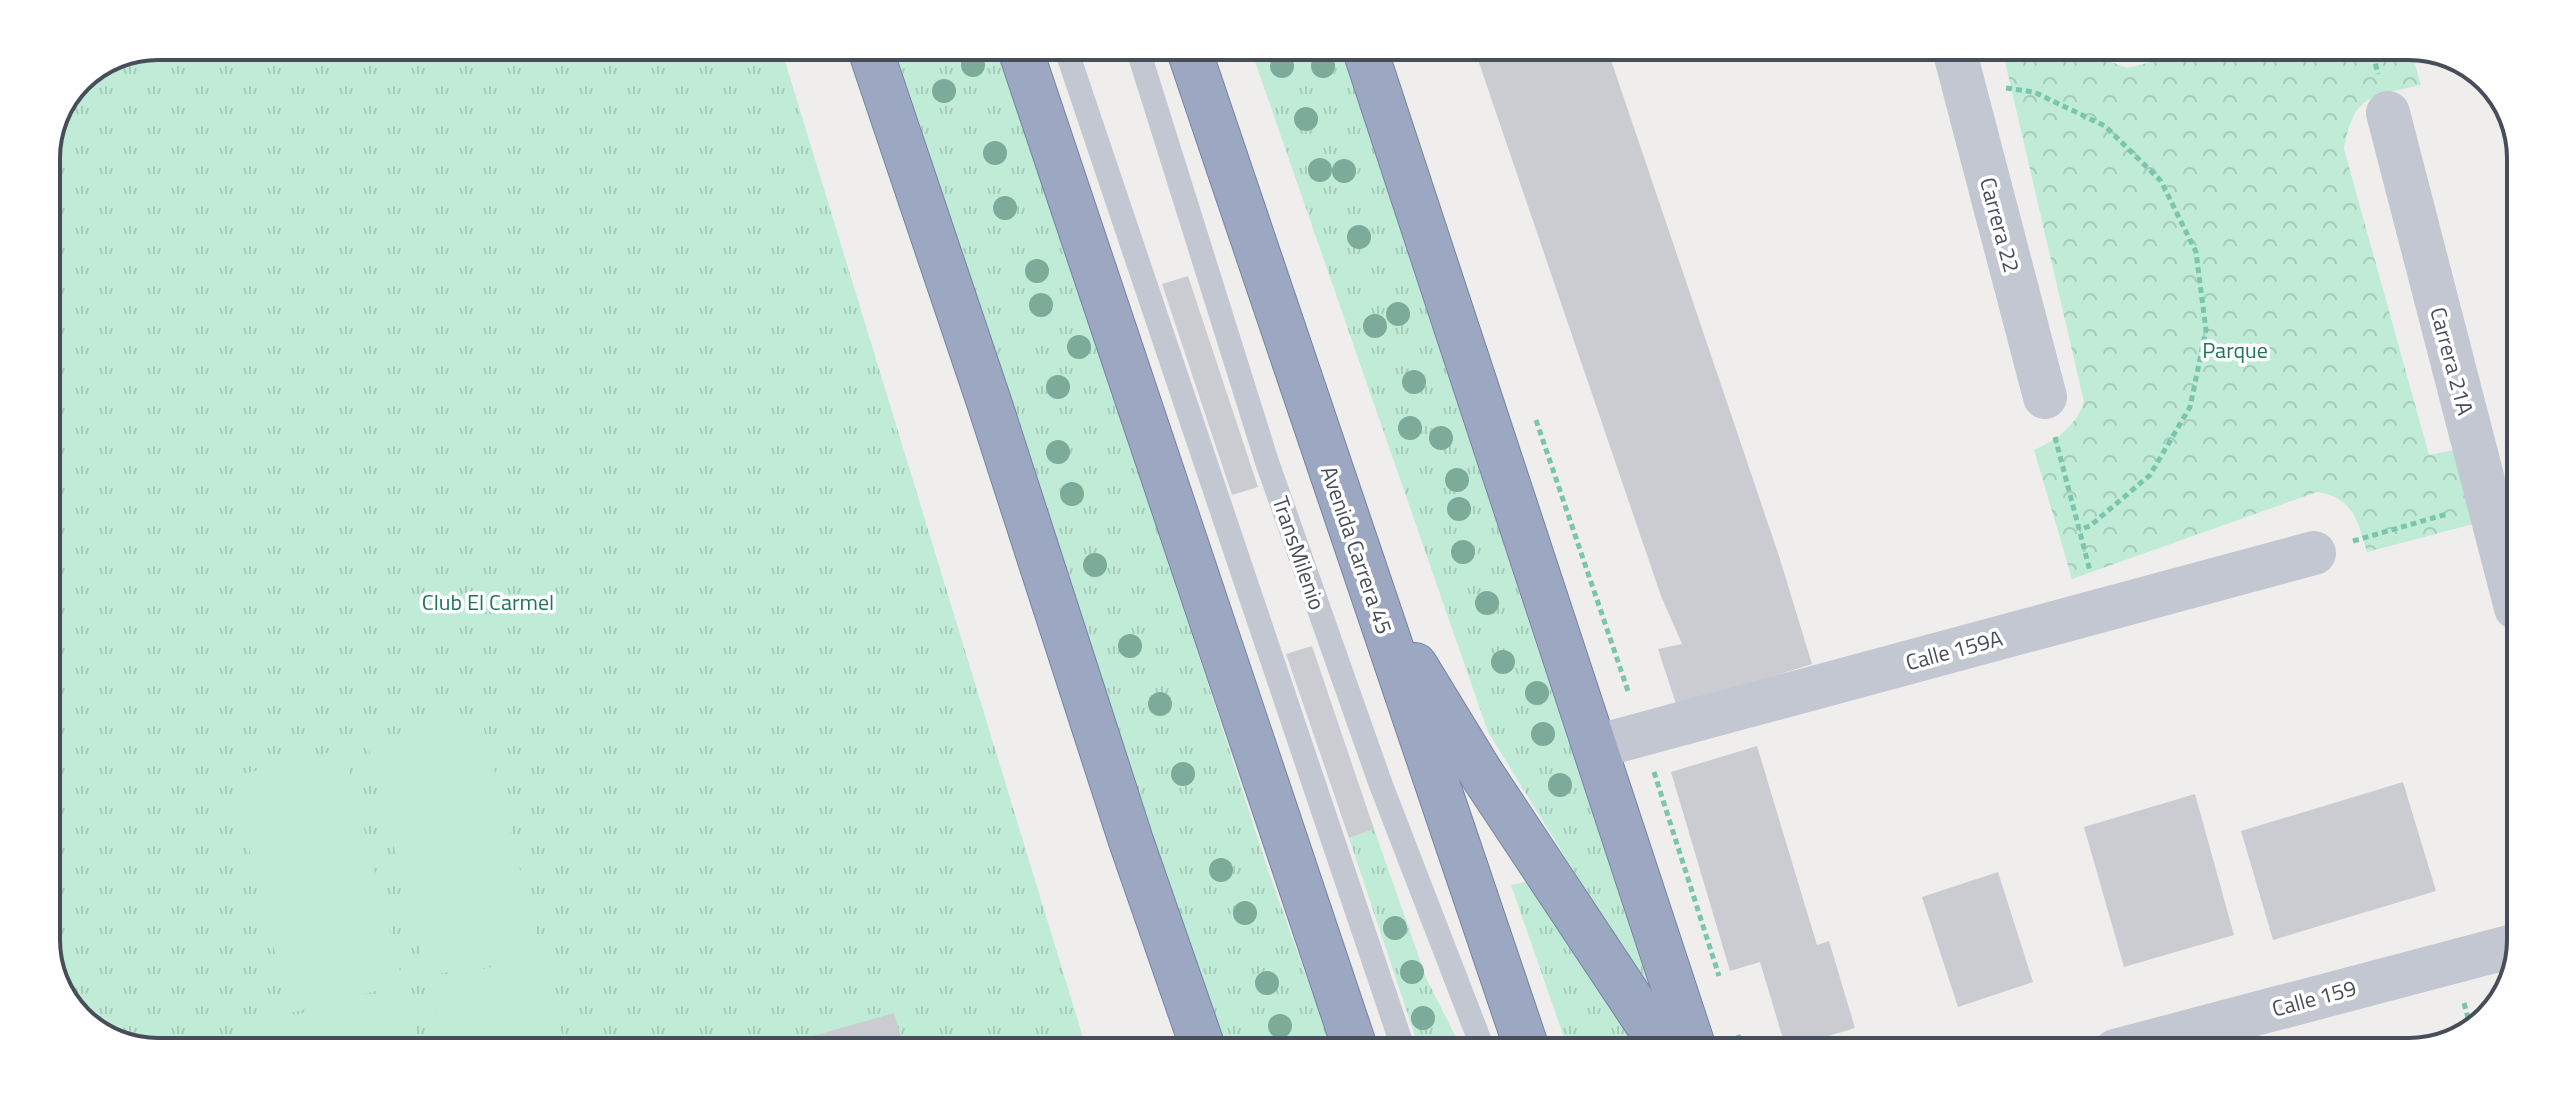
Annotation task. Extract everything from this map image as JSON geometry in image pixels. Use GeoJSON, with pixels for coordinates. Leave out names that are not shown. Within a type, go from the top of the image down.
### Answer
{"type":"FeatureCollection","features":[{"type":"Feature","properties":{"kind":"highway"},"geometry":{"type":"LineString","coordinates":[[874,60],[995,420],[1131,841],[1200,1038]]}},
{"type":"Feature","properties":{"kind":"highway"},"geometry":{"type":"LineString","coordinates":[[1024,60],[1352,1038]]}},
{"type":"Feature","properties":{"kind":"highway","name":"Avenida Carrera 45"},"geometry":{"type":"LineString","coordinates":[[1192,60],[1523,1038]]}},
{"type":"Feature","properties":{"kind":"highway"},"geometry":{"type":"LineString","coordinates":[[1368,60],[1690,1038]]}},
{"type":"Feature","properties":{"kind":"highway"},"geometry":{"type":"LineString","coordinates":[[1371,592],[1481,773],[1657,1038]]}},
{"type":"Feature","properties":{"kind":"street","name":"Carrera 22"},"geometry":{"type":"LineString","coordinates":[[1957,60],[2045,397]]}},
{"type":"Feature","properties":{"kind":"street","name":"Carrera 21A"},"geometry":{"type":"LineString","coordinates":[[2388,113],[2507,574]]}},
{"type":"Feature","properties":{"kind":"street","name":"Calle 159A"},"geometry":{"type":"LineString","coordinates":[[1595,747],[2314,553]]}},
{"type":"Feature","properties":{"kind":"street","name":"Calle 159"},"geometry":{"type":"LineString","coordinates":[[2164,1038],[2506,948]]}},
{"type":"Feature","properties":{"kind":"lane"},"geometry":{"type":"LineString","coordinates":[[1070,60],[1400,1038]]}},
{"type":"Feature","properties":{"kind":"lane","name":"TransMilenio"},"geometry":{"type":"LineString","coordinates":[[1141,60],[1267,462],[1381,785],[1479,1038]]}},
{"type":"Feature","properties":{"kind":"path"},"geometry":{"type":"LineString","coordinates":[[2005,88],[2034,92],[2105,126],[2161,181],[2196,252],[2206,330],[2190,407],[2150,475],[2090,526],[2079,530],[2045,397]]}},
{"type":"Feature","properties":{"kind":"path"},"geometry":{"type":"LineString","coordinates":[[1532,408],[1643,736],[1724,990]]}},
{"type":"Feature","properties":{"kind":"path"},"geometry":{"type":"LineString","coordinates":[[2314,553],[2488,502]]}},
{"type":"Feature","properties":{"kind":"green space","name":"Club El Carmel"},"geometry":{"type":"Polygon","coordinates":[[[158,60],[785,60],[1083,1038],[158,1038],[120,1031],[98,1018],[80,1000],[67,978],[60,947],[60,151],[67,120],[76,103],[103,76],[120,67],[158,60]]]}},
{"type":"Feature","properties":{"kind":"green space"},"geometry":{"type":"Polygon","coordinates":[[[895,60],[1001,60],[1096,337],[1269,873],[1328,1038],[1219,1038],[895,60]]]}},
{"type":"Feature","properties":{"kind":"green space"},"geometry":{"type":"Polygon","coordinates":[[[1254,60],[1344,60],[1653,999],[1488,732],[1254,60]]]}},
{"type":"Feature","properties":{"kind":"green space","name":"Parque"},"geometry":{"type":"Polygon","coordinates":[[[2005,60],[2106,60],[2127,68],[2159,60],[2414,61],[2421,85],[2368,100],[2353,117],[2344,149],[2429,455],[2458,449],[2481,522],[2367,552],[2352,512],[2339,499],[2317,492],[2072,579],[2034,450],[2065,431],[2084,402],[2005,60]]]}},
{"type":"Feature","properties":{"kind":"green space"},"geometry":{"type":"Polygon","coordinates":[[[480,713],[540,949],[427,977],[367,742],[480,713]]]}},
{"type":"Feature","properties":{"kind":"green space"},"geometry":{"type":"Polygon","coordinates":[[[344,749],[403,984],[290,1013],[231,777],[344,749]]]}},
{"type":"Feature","properties":{"kind":"green space"},"geometry":{"type":"Polygon","coordinates":[[[1374,829],[1427,980],[1456,1038],[1416,1038],[1349,838],[1374,829]]]}},
{"type":"Feature","properties":{"kind":"green space"},"geometry":{"type":"Polygon","coordinates":[[[1530,881],[1631,1038],[1564,1038],[1511,885],[1530,881]]]}},
{"type":"Feature","properties":{"kind":"green space"},"geometry":{"type":"Polygon","coordinates":[[[542,954],[563,1038],[442,1038],[429,983],[542,954]]]}},
{"type":"Feature","properties":{"kind":"green space"},"geometry":{"type":"Polygon","coordinates":[[[404,987],[416,1038],[296,1038],[291,1016],[404,987]]]}},
{"type":"Feature","properties":{"kind":"green space"},"geometry":{"type":"Polygon","coordinates":[[[282,1023],[286,1038],[223,1038],[282,1023]]]}},
{"type":"Feature","properties":{"kind":"building"},"geometry":{"type":"Polygon","coordinates":[[[1478,60],[1611,60],[1779,556],[1812,664],[1677,707],[1658,649],[1682,644],[1661,596],[1478,60]]]}},
{"type":"Feature","properties":{"kind":"building"},"geometry":{"type":"Polygon","coordinates":[[[1188,276],[1258,487],[1232,495],[1162,284],[1188,276]]]}},
{"type":"Feature","properties":{"kind":"building"},"geometry":{"type":"Polygon","coordinates":[[[1312,646],[1374,829],[1349,838],[1286,654],[1312,646]]]}},
{"type":"Feature","properties":{"kind":"building"},"geometry":{"type":"Polygon","coordinates":[[[1757,746],[1817,945],[1829,941],[1855,1028],[1822,1038],[1783,1038],[1760,962],[1730,971],[1671,772],[1757,746]]]}},
{"type":"Feature","properties":{"kind":"building"},"geometry":{"type":"Polygon","coordinates":[[[2403,782],[2436,891],[2273,940],[2241,831],[2403,782]]]}},
{"type":"Feature","properties":{"kind":"building"},"geometry":{"type":"Polygon","coordinates":[[[2195,794],[2234,935],[2124,967],[2084,827],[2195,794]]]}},
{"type":"Feature","properties":{"kind":"building"},"geometry":{"type":"Polygon","coordinates":[[[1998,872],[2033,982],[1958,1007],[1922,897],[1998,872]]]}},
{"type":"Feature","properties":{"kind":"building"},"geometry":{"type":"Polygon","coordinates":[[[894,1013],[901,1038],[806,1038],[894,1013]]]}}]}
